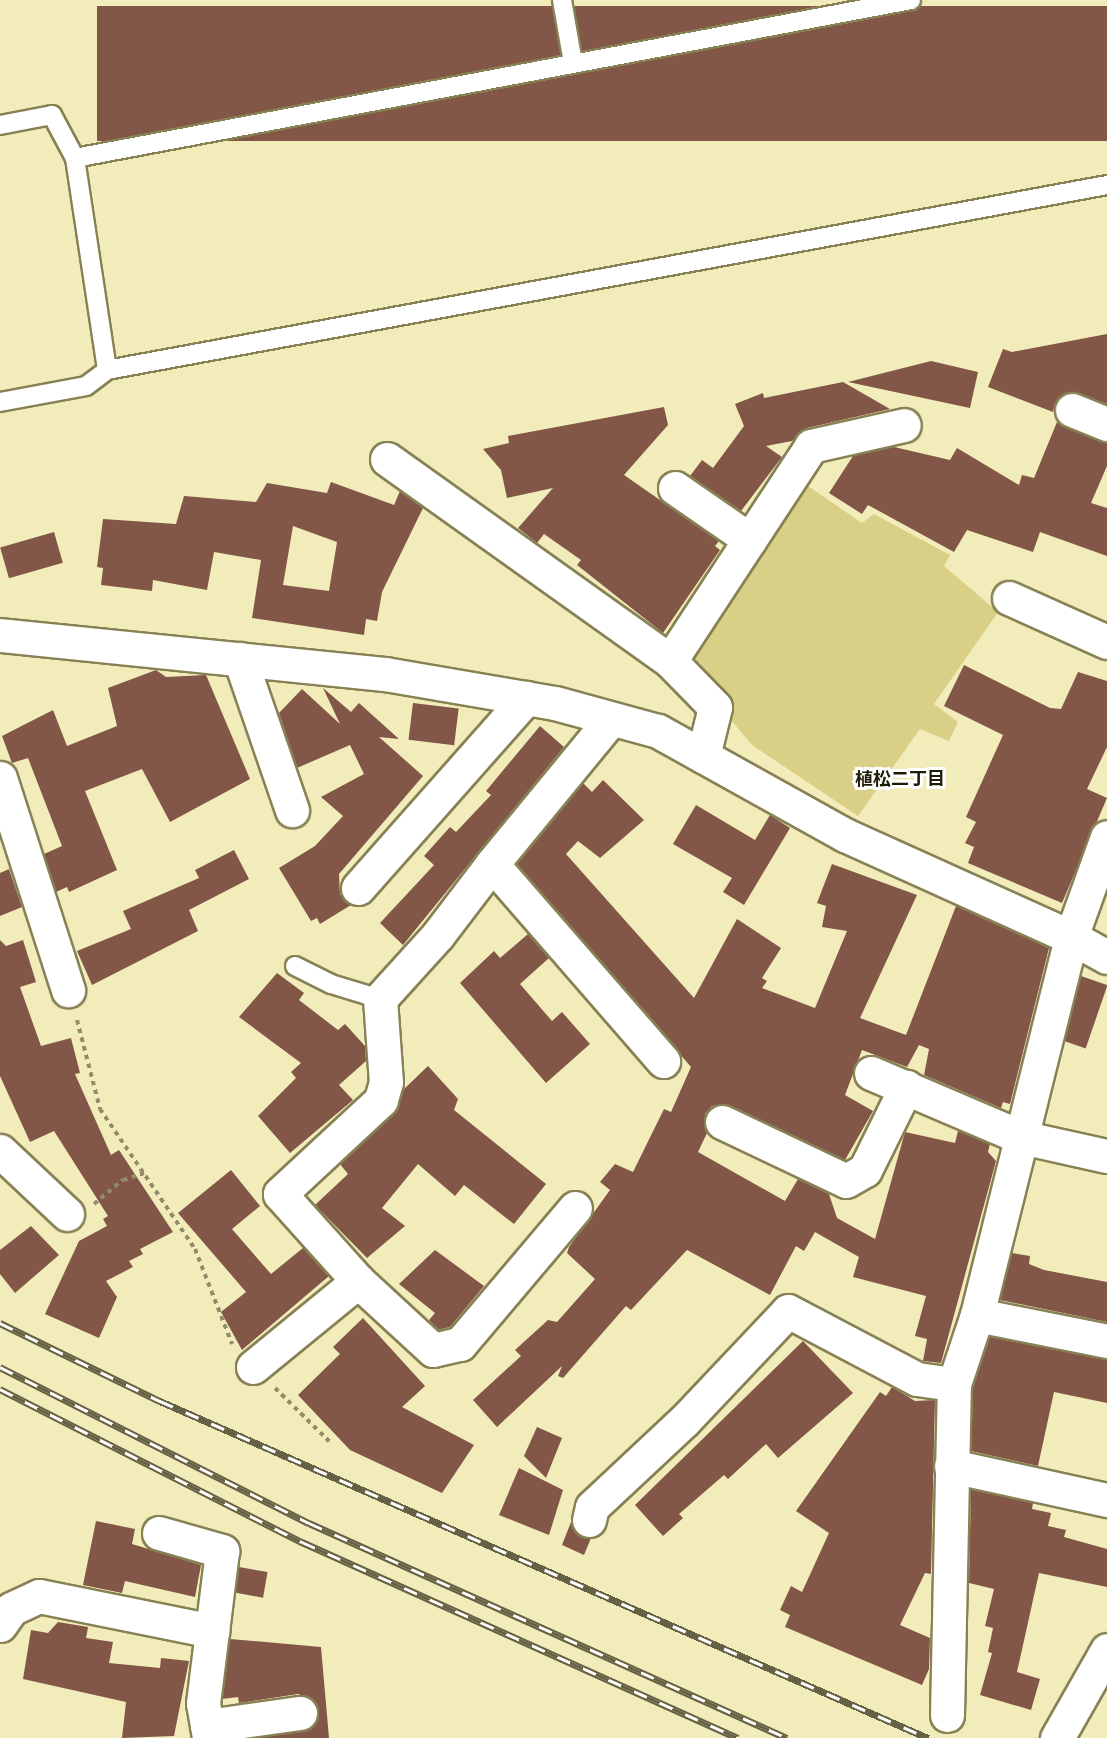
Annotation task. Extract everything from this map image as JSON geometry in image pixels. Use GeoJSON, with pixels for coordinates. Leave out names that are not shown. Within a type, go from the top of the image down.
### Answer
{"type":"FeatureCollection","features":[{"type":"Feature","properties":{"kind":"street"},"geometry":{"type":"LineString","coordinates":[[1072,410],[1107,424]]}},
{"type":"Feature","properties":{"kind":"street"},"geometry":{"type":"LineString","coordinates":[[670,661],[811,446],[904,425]]}},
{"type":"Feature","properties":{"kind":"street"},"geometry":{"type":"LineString","coordinates":[[387,459],[670,661],[715,707],[703,756]]}},
{"type":"Feature","properties":{"kind":"street"},"geometry":{"type":"LineString","coordinates":[[675,488],[750,540]]}},
{"type":"Feature","properties":{"kind":"street"},"geometry":{"type":"LineString","coordinates":[[1009,598],[1107,642]]}},
{"type":"Feature","properties":{"kind":"street"},"geometry":{"type":"LineString","coordinates":[[0,635],[386,674],[526,698],[658,731],[845,835],[1071,937],[1107,957]]}},
{"type":"Feature","properties":{"kind":"street"},"geometry":{"type":"LineString","coordinates":[[240,659],[292,810]]}},
{"type":"Feature","properties":{"kind":"street"},"geometry":{"type":"LineString","coordinates":[[358,888],[526,698]]}},
{"type":"Feature","properties":{"kind":"street"},"geometry":{"type":"LineString","coordinates":[[575,1208],[460,1344],[433,1350],[358,1281],[280,1194],[381,1100],[386,1082],[380,999],[612,719]]}},
{"type":"Feature","properties":{"kind":"street"},"geometry":{"type":"LineString","coordinates":[[0,778],[69,990]]}},
{"type":"Feature","properties":{"kind":"street"},"geometry":{"type":"LineString","coordinates":[[947,1715],[954,1384],[977,1315],[1071,937],[1107,837]]}},
{"type":"Feature","properties":{"kind":"street"},"geometry":{"type":"LineString","coordinates":[[492,864],[663,1060]]}},
{"type":"Feature","properties":{"kind":"street"},"geometry":{"type":"LineString","coordinates":[[871,1073],[1021,1137],[1107,1156]]}},
{"type":"Feature","properties":{"kind":"street"},"geometry":{"type":"LineString","coordinates":[[722,1122],[846,1181],[866,1170],[906,1087]]}},
{"type":"Feature","properties":{"kind":"street"},"geometry":{"type":"LineString","coordinates":[[0,1151],[67,1214]]}},
{"type":"Feature","properties":{"kind":"street"},"geometry":{"type":"LineString","coordinates":[[253,1367],[358,1281]]}},
{"type":"Feature","properties":{"kind":"street"},"geometry":{"type":"LineString","coordinates":[[589,1520],[592,1507],[684,1421],[788,1311],[917,1379],[954,1384]]}},
{"type":"Feature","properties":{"kind":"street"},"geometry":{"type":"LineString","coordinates":[[977,1315],[1107,1341]]}},
{"type":"Feature","properties":{"kind":"street"},"geometry":{"type":"LineString","coordinates":[[951,1466],[1107,1500]]}},
{"type":"Feature","properties":{"kind":"street"},"geometry":{"type":"LineString","coordinates":[[159,1533],[222,1551],[203,1703],[208,1732],[300,1713]]}},
{"type":"Feature","properties":{"kind":"street"},"geometry":{"type":"LineString","coordinates":[[0,1625],[11,1609],[39,1596],[212,1631]]}},
{"type":"Feature","properties":{"kind":"street"},"geometry":{"type":"LineString","coordinates":[[1057,1738],[1107,1650]]}},
{"type":"Feature","properties":{"kind":"lane"},"geometry":{"type":"LineString","coordinates":[[562,0],[573,63]]}},
{"type":"Feature","properties":{"kind":"lane"},"geometry":{"type":"LineString","coordinates":[[75,158],[911,0]]}},
{"type":"Feature","properties":{"kind":"lane"},"geometry":{"type":"LineString","coordinates":[[0,125],[52,115],[75,158],[106,370]]}},
{"type":"Feature","properties":{"kind":"lane"},"geometry":{"type":"LineString","coordinates":[[0,402],[86,386],[106,370],[1107,185]]}},
{"type":"Feature","properties":{"kind":"lane"},"geometry":{"type":"LineString","coordinates":[[295,966],[331,984],[380,999]]}},
{"type":"Feature","properties":{"kind":"path"},"geometry":{"type":"LineString","coordinates":[[69,990],[100,1109],[195,1249],[228,1340],[329,1441]]}},
{"type":"Feature","properties":{"kind":"path"},"geometry":{"type":"LineString","coordinates":[[67,1214],[100,1202],[123,1180],[144,1173]]}},
{"type":"Feature","properties":{"kind":"shaded area"},"geometry":{"type":"Polygon","coordinates":[[[808,486],[862,523],[874,514],[950,555],[944,566],[998,612],[934,704],[958,722],[949,741],[920,729],[858,816],[752,745],[686,666],[808,486]]]}},
{"type":"Feature","properties":{"kind":"building"},"geometry":{"type":"Polygon","coordinates":[[[97,6],[1107,6],[1107,141],[97,141],[97,6]]]}},
{"type":"Feature","properties":{"kind":"building"},"geometry":{"type":"Polygon","coordinates":[[[257,25],[269,83],[192,99],[180,41],[257,25]]]}},
{"type":"Feature","properties":{"kind":"building"},"geometry":{"type":"Polygon","coordinates":[[[1107,334],[1107,404],[1069,392],[1055,403],[1053,412],[988,387],[1003,349],[1012,352],[1107,334]]]}},
{"type":"Feature","properties":{"kind":"building"},"geometry":{"type":"Polygon","coordinates":[[[931,361],[978,372],[970,408],[848,382],[931,361]]]}},
{"type":"Feature","properties":{"kind":"building"},"geometry":{"type":"Polygon","coordinates":[[[843,382],[890,409],[807,428],[792,441],[766,446],[782,457],[741,511],[690,476],[702,460],[713,468],[744,426],[735,404],[763,393],[764,398],[843,382]]]}},
{"type":"Feature","properties":{"kind":"building"},"geometry":{"type":"Polygon","coordinates":[[[664,407],[668,425],[624,475],[719,541],[715,546],[720,550],[663,633],[577,565],[581,560],[544,534],[537,543],[518,528],[553,488],[507,498],[501,470],[483,449],[509,443],[508,436],[664,407]]]}},
{"type":"Feature","properties":{"kind":"building"},"geometry":{"type":"Polygon","coordinates":[[[1057,422],[1107,442],[1107,466],[1091,503],[1107,508],[1107,556],[1040,532],[1033,552],[967,530],[954,552],[868,505],[862,514],[829,493],[853,456],[894,447],[950,460],[957,448],[1019,485],[1022,475],[1034,478],[1057,422]]]}},
{"type":"Feature","properties":{"kind":"building"},"geometry":{"type":"Polygon","coordinates":[[[331,482],[394,505],[400,491],[423,508],[382,592],[377,621],[366,619],[364,635],[252,618],[261,560],[214,552],[207,590],[153,580],[152,591],[101,585],[103,568],[97,567],[103,519],[176,524],[184,496],[256,502],[267,483],[327,493],[331,482]],[[293,526],[283,585],[329,591],[337,542],[293,526]]]}},
{"type":"Feature","properties":{"kind":"building"},"geometry":{"type":"Polygon","coordinates":[[[54,532],[63,563],[9,578],[0,547],[54,532]]]}},
{"type":"Feature","properties":{"kind":"building"},"geometry":{"type":"Polygon","coordinates":[[[964,665],[1050,708],[1061,709],[1078,672],[1107,681],[1107,747],[1087,789],[1107,798],[1062,903],[968,863],[974,847],[965,843],[976,822],[966,817],[1003,735],[944,706],[964,665]]]}},
{"type":"Feature","properties":{"kind":"building"},"geometry":{"type":"Polygon","coordinates":[[[156,670],[166,677],[206,675],[250,779],[170,822],[142,769],[85,791],[117,870],[69,892],[67,887],[56,892],[44,854],[62,846],[28,758],[12,763],[2,736],[53,710],[67,746],[117,726],[108,688],[156,670]]]}},
{"type":"Feature","properties":{"kind":"building"},"geometry":{"type":"Polygon","coordinates":[[[323,688],[351,712],[359,703],[399,739],[379,737],[423,776],[339,874],[340,894],[351,905],[320,924],[317,918],[311,921],[279,868],[315,846],[343,816],[321,797],[364,774],[350,745],[297,768],[279,713],[302,689],[340,724],[323,688]]]}},
{"type":"Feature","properties":{"kind":"building"},"geometry":{"type":"Polygon","coordinates":[[[413,703],[459,709],[454,745],[408,740],[413,703]]]}},
{"type":"Feature","properties":{"kind":"building"},"geometry":{"type":"Polygon","coordinates":[[[540,726],[564,747],[403,945],[380,923],[434,865],[424,856],[450,827],[456,832],[491,795],[486,791],[540,726]]]}},
{"type":"Feature","properties":{"kind":"building"},"geometry":{"type":"Polygon","coordinates":[[[603,780],[644,820],[600,858],[578,841],[566,854],[694,998],[737,919],[781,948],[762,978],[767,981],[762,988],[815,1008],[847,931],[822,927],[826,906],[817,903],[832,864],[917,895],[860,1018],[906,1035],[956,906],[1049,948],[1010,1104],[1003,1102],[1001,1108],[924,1075],[929,1049],[919,1045],[907,1067],[862,1050],[845,1095],[873,1111],[845,1160],[729,1105],[712,1106],[705,1114],[707,1133],[698,1152],[785,1201],[798,1179],[829,1194],[837,1218],[875,1239],[905,1132],[955,1143],[958,1131],[990,1144],[988,1152],[996,1161],[941,1363],[923,1361],[927,1339],[915,1336],[926,1296],[853,1277],[859,1257],[815,1232],[804,1251],[796,1246],[770,1295],[687,1250],[631,1310],[626,1306],[563,1378],[558,1376],[562,1366],[497,1427],[473,1400],[521,1356],[515,1350],[548,1320],[557,1322],[595,1279],[567,1253],[569,1247],[610,1190],[600,1182],[615,1164],[633,1172],[664,1109],[671,1112],[691,1067],[517,864],[583,783],[592,792],[603,780]]]}},
{"type":"Feature","properties":{"kind":"building"},"geometry":{"type":"Polygon","coordinates":[[[696,805],[755,840],[770,815],[790,828],[744,905],[723,892],[732,878],[673,844],[696,805]]]}},
{"type":"Feature","properties":{"kind":"building"},"geometry":{"type":"Polygon","coordinates":[[[234,850],[249,879],[189,910],[198,931],[92,985],[77,951],[131,929],[123,911],[199,878],[195,870],[234,850]]]}},
{"type":"Feature","properties":{"kind":"building"},"geometry":{"type":"Polygon","coordinates":[[[9,869],[22,907],[0,916],[0,873],[9,869]]]}},
{"type":"Feature","properties":{"kind":"building"},"geometry":{"type":"Polygon","coordinates":[[[528,934],[549,958],[520,984],[552,1021],[562,1012],[590,1044],[546,1083],[460,983],[494,951],[500,958],[528,934]]]}},
{"type":"Feature","properties":{"kind":"building"},"geometry":{"type":"Polygon","coordinates":[[[0,940],[6,946],[23,940],[36,982],[20,987],[41,1046],[71,1038],[80,1073],[75,1074],[111,1155],[119,1150],[173,1232],[140,1249],[143,1254],[129,1261],[133,1267],[106,1281],[117,1297],[99,1338],[45,1314],[79,1241],[107,1226],[103,1219],[108,1216],[54,1131],[30,1142],[0,1076],[0,940]]]}},
{"type":"Feature","properties":{"kind":"building"},"geometry":{"type":"Polygon","coordinates":[[[277,973],[304,993],[299,1000],[338,1030],[345,1024],[365,1046],[366,1061],[339,1085],[353,1100],[290,1153],[258,1116],[296,1078],[291,1072],[301,1063],[239,1017],[277,973]]]}},
{"type":"Feature","properties":{"kind":"building"},"geometry":{"type":"Polygon","coordinates":[[[1081,976],[1107,985],[1086,1048],[1059,1039],[1081,976]]]}},
{"type":"Feature","properties":{"kind":"building"},"geometry":{"type":"Polygon","coordinates":[[[428,1066],[458,1099],[454,1110],[546,1184],[514,1224],[464,1185],[455,1196],[418,1164],[382,1208],[405,1226],[367,1258],[315,1205],[348,1174],[340,1164],[394,1114],[404,1089],[428,1066]]]}},
{"type":"Feature","properties":{"kind":"building"},"geometry":{"type":"Polygon","coordinates":[[[231,1170],[260,1206],[232,1229],[271,1274],[303,1248],[329,1276],[242,1350],[221,1312],[246,1292],[178,1213],[231,1170]]]}},
{"type":"Feature","properties":{"kind":"building"},"geometry":{"type":"Polygon","coordinates":[[[31,1226],[59,1255],[15,1293],[0,1274],[0,1250],[31,1226]]]}},
{"type":"Feature","properties":{"kind":"building"},"geometry":{"type":"Polygon","coordinates":[[[435,1250],[484,1286],[450,1327],[438,1330],[429,1320],[435,1313],[399,1284],[435,1250]]]}},
{"type":"Feature","properties":{"kind":"building"},"geometry":{"type":"Polygon","coordinates":[[[1012,1253],[1030,1256],[1029,1264],[1044,1270],[1107,1282],[1107,1322],[1000,1300],[1012,1253]]]}},
{"type":"Feature","properties":{"kind":"building"},"geometry":{"type":"Polygon","coordinates":[[[363,1318],[425,1386],[402,1407],[474,1445],[442,1493],[350,1450],[298,1395],[340,1354],[333,1347],[363,1318]]]}},
{"type":"Feature","properties":{"kind":"building"},"geometry":{"type":"Polygon","coordinates":[[[990,1337],[1107,1359],[1107,1403],[1054,1392],[1038,1466],[971,1451],[973,1387],[990,1337]]]}},
{"type":"Feature","properties":{"kind":"building"},"geometry":{"type":"Polygon","coordinates":[[[803,1341],[853,1393],[778,1458],[766,1444],[728,1479],[724,1475],[679,1514],[683,1518],[663,1536],[635,1505],[803,1341]]]}},
{"type":"Feature","properties":{"kind":"building"},"geometry":{"type":"Polygon","coordinates":[[[892,1387],[915,1401],[935,1400],[931,1574],[925,1573],[900,1625],[930,1638],[929,1669],[922,1685],[785,1627],[790,1615],[780,1610],[791,1586],[802,1592],[829,1533],[796,1511],[880,1392],[886,1396],[892,1387]]]}},
{"type":"Feature","properties":{"kind":"building"},"geometry":{"type":"Polygon","coordinates":[[[537,1427],[562,1438],[546,1478],[524,1456],[537,1427]]]}},
{"type":"Feature","properties":{"kind":"building"},"geometry":{"type":"Polygon","coordinates":[[[519,1468],[563,1490],[549,1535],[499,1515],[519,1468]]]}},
{"type":"Feature","properties":{"kind":"building"},"geometry":{"type":"Polygon","coordinates":[[[971,1489],[1033,1503],[1032,1509],[1051,1513],[1048,1526],[1066,1530],[1064,1537],[1107,1549],[1107,1587],[1039,1573],[1017,1672],[1040,1679],[1031,1710],[980,1695],[992,1653],[988,1652],[993,1628],[985,1626],[994,1589],[969,1583],[971,1489]]]}},
{"type":"Feature","properties":{"kind":"building"},"geometry":{"type":"Polygon","coordinates":[[[96,1521],[135,1529],[132,1544],[201,1565],[195,1597],[125,1581],[122,1593],[83,1585],[96,1521]]]}},
{"type":"Feature","properties":{"kind":"building"},"geometry":{"type":"Polygon","coordinates":[[[571,1522],[577,1534],[591,1538],[584,1555],[562,1545],[571,1522]]]}},
{"type":"Feature","properties":{"kind":"building"},"geometry":{"type":"Polygon","coordinates":[[[239,1567],[268,1572],[263,1598],[234,1593],[239,1567]]]}},
{"type":"Feature","properties":{"kind":"building"},"geometry":{"type":"Polygon","coordinates":[[[58,1622],[88,1627],[86,1638],[113,1642],[109,1663],[160,1668],[161,1658],[189,1661],[174,1736],[122,1738],[126,1702],[23,1679],[31,1630],[48,1633],[58,1622]]]}},
{"type":"Feature","properties":{"kind":"building"},"geometry":{"type":"Polygon","coordinates":[[[230,1639],[321,1647],[329,1738],[257,1738],[311,1728],[318,1710],[314,1701],[298,1694],[239,1703],[238,1697],[222,1699],[230,1639]]]}},
{"type":"Feature","properties":{"kind":"railway"},"geometry":{"type":"LineString","coordinates":[[0,1323],[160,1401],[928,1738]]}},
{"type":"Feature","properties":{"kind":"railway"},"geometry":{"type":"LineString","coordinates":[[0,1367],[309,1523],[787,1738]]}},
{"type":"Feature","properties":{"kind":"railway"},"geometry":{"type":"LineString","coordinates":[[0,1389],[302,1542],[738,1738]]}},
{"type":"Feature","properties":{"kind":"district","name":"植松二丁目"},"geometry":{"type":"Point","coordinates":[900,779]}}]}
